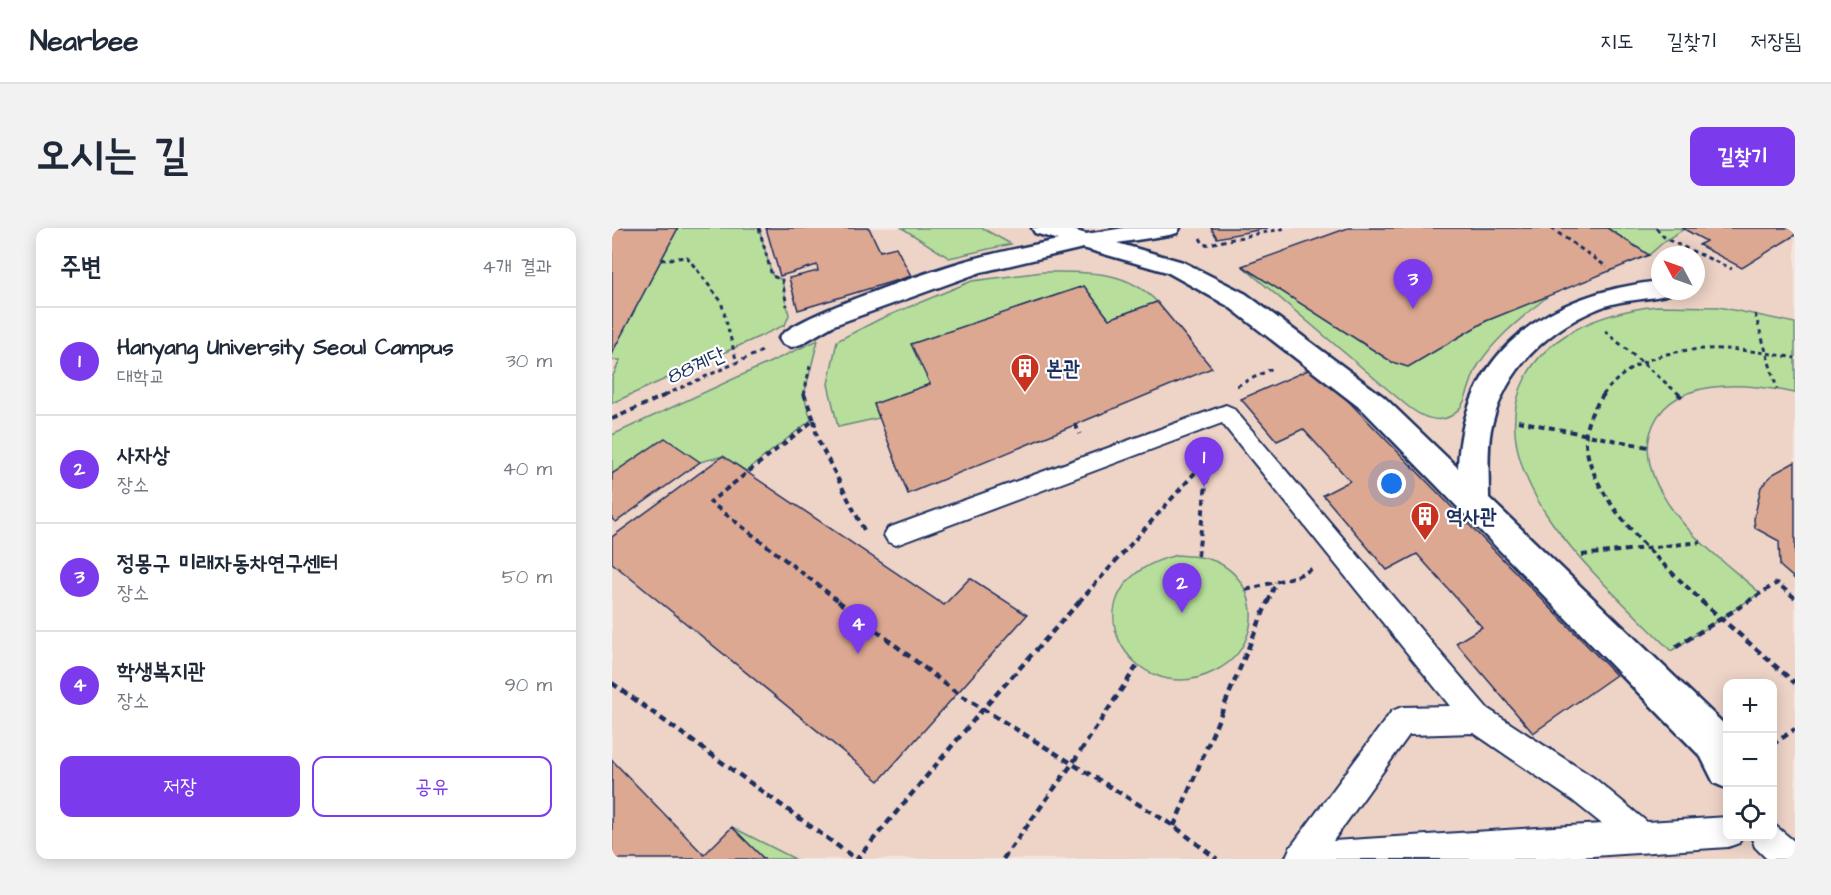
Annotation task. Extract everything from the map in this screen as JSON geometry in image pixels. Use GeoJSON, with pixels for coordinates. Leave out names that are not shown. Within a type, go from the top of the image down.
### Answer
{"type":"FeatureCollection","features":[{"type":"Feature","properties":{"kind":"street"},"geometry":{"type":"LineString","coordinates":[[1043,228],[1175,267],[1237,300],[1374,404],[1715,743],[1723,759]]}},
{"type":"Feature","properties":{"kind":"street"},"geometry":{"type":"LineString","coordinates":[[792,338],[825,319],[974,266],[1083,241],[1169,228]]}},
{"type":"Feature","properties":{"kind":"street"},"geometry":{"type":"LineString","coordinates":[[1473,500],[1477,428],[1493,384],[1515,351],[1548,322],[1589,304],[1651,289]]}},
{"type":"Feature","properties":{"kind":"lane"},"geometry":{"type":"LineString","coordinates":[[896,535],[1226,413],[1478,719],[1583,789],[1643,838]]}},
{"type":"Feature","properties":{"kind":"lane"},"geometry":{"type":"LineString","coordinates":[[1301,859],[1402,721],[1478,719]]}},
{"type":"Feature","properties":{"kind":"lane"},"geometry":{"type":"LineString","coordinates":[[1301,859],[1723,832]]}},
{"type":"Feature","properties":{"kind":"lane"},"geometry":{"type":"LineString","coordinates":[[1770,841],[1790,859]]}},
{"type":"Feature","properties":{"kind":"path"},"geometry":{"type":"LineString","coordinates":[[759,228],[772,276],[782,280],[789,315],[825,319],[809,367],[804,394],[814,420],[817,438],[862,532],[896,535]]}},
{"type":"Feature","properties":{"kind":"path"},"geometry":{"type":"LineString","coordinates":[[1200,237],[1204,245],[1286,228]]}},
{"type":"Feature","properties":{"kind":"path"},"geometry":{"type":"LineString","coordinates":[[1551,228],[1612,270]]}},
{"type":"Feature","properties":{"kind":"path"},"geometry":{"type":"LineString","coordinates":[[1656,228],[1666,240],[1732,269]]}},
{"type":"Feature","properties":{"kind":"path"},"geometry":{"type":"LineString","coordinates":[[660,260],[687,257],[721,302],[737,363]]}},
{"type":"Feature","properties":{"kind":"path"},"geometry":{"type":"LineString","coordinates":[[1755,314],[1777,389]]}},
{"type":"Feature","properties":{"kind":"path"},"geometry":{"type":"LineString","coordinates":[[1601,328],[1682,397]]}},
{"type":"Feature","properties":{"kind":"path","name":"88계단"},"geometry":{"type":"LineString","coordinates":[[612,419],[792,338]]}},
{"type":"Feature","properties":{"kind":"path"},"geometry":{"type":"LineString","coordinates":[[1795,358],[1731,348],[1702,349],[1670,354],[1642,363],[1621,375],[1603,392],[1592,413],[1586,435],[1589,457],[1598,484],[1646,548],[1795,683]]}},
{"type":"Feature","properties":{"kind":"path"},"geometry":{"type":"LineString","coordinates":[[814,420],[710,502],[957,693],[1174,826],[1217,859]]}},
{"type":"Feature","properties":{"kind":"path"},"geometry":{"type":"LineString","coordinates":[[1518,421],[1648,447]]}},
{"type":"Feature","properties":{"kind":"path"},"geometry":{"type":"LineString","coordinates":[[612,682],[857,859],[982,709],[1209,456],[1198,556]]}},
{"type":"Feature","properties":{"kind":"path"},"geometry":{"type":"LineString","coordinates":[[1581,555],[1701,542]]}},
{"type":"Feature","properties":{"kind":"path"},"geometry":{"type":"LineString","coordinates":[[1246,590],[1297,576]]}},
{"type":"Feature","properties":{"kind":"path"},"geometry":{"type":"LineString","coordinates":[[1174,826],[1276,582]]}},
{"type":"Feature","properties":{"kind":"path"},"geometry":{"type":"LineString","coordinates":[[1671,651],[1778,584],[1795,598]]}},
{"type":"Feature","properties":{"kind":"path"},"geometry":{"type":"LineString","coordinates":[[1003,859],[1072,764],[1137,666]]}},
{"type":"Feature","properties":{"kind":"path"},"geometry":{"type":"LineString","coordinates":[[1777,743],[1795,729]]}},
{"type":"Feature","properties":{"kind":"shaded area"},"geometry":{"type":"Polygon","coordinates":[[[612,228],[1795,228],[1795,859],[764,859],[704,855],[612,760],[612,228]]]}},
{"type":"Feature","properties":{"kind":"green space"},"geometry":{"type":"Polygon","coordinates":[[[678,228],[759,228],[772,275],[782,280],[789,315],[785,325],[612,403],[612,378],[620,360],[612,360],[612,353],[678,228]]]}},
{"type":"Feature","properties":{"kind":"green space"},"geometry":{"type":"Polygon","coordinates":[[[902,228],[982,228],[1011,244],[949,258],[902,228]]]}},
{"type":"Feature","properties":{"kind":"green space"},"geometry":{"type":"Polygon","coordinates":[[[1607,228],[1684,229],[1659,246],[1651,246],[1649,255],[1607,228]]]}},
{"type":"Feature","properties":{"kind":"green space"},"geometry":{"type":"Polygon","coordinates":[[[1242,266],[1392,362],[1408,367],[1486,321],[1548,296],[1493,345],[1475,370],[1465,399],[1457,412],[1445,418],[1433,419],[1421,415],[1405,404],[1242,266]]]}},
{"type":"Feature","properties":{"kind":"green space"},"geometry":{"type":"Polygon","coordinates":[[[1043,272],[1090,273],[1119,278],[1145,291],[1157,302],[1109,319],[1084,286],[912,344],[930,384],[874,405],[879,418],[838,427],[828,384],[837,341],[880,319],[972,281],[1043,272]]]}},
{"type":"Feature","properties":{"kind":"green space"},"geometry":{"type":"Polygon","coordinates":[[[1657,306],[1719,307],[1795,323],[1795,393],[1776,389],[1733,386],[1711,387],[1691,392],[1673,401],[1659,415],[1650,434],[1648,449],[1652,471],[1670,507],[1706,547],[1760,593],[1671,651],[1595,574],[1553,524],[1529,483],[1517,444],[1516,409],[1525,378],[1545,352],[1574,330],[1611,315],[1657,306]]]}},
{"type":"Feature","properties":{"kind":"green space"},"geometry":{"type":"Polygon","coordinates":[[[818,340],[804,395],[811,420],[746,471],[723,456],[700,462],[612,474],[612,435],[818,340]]]}},
{"type":"Feature","properties":{"kind":"green space"},"geometry":{"type":"Polygon","coordinates":[[[1177,555],[1207,559],[1227,568],[1236,576],[1247,595],[1251,617],[1246,639],[1234,658],[1215,671],[1184,680],[1156,676],[1134,661],[1119,640],[1114,616],[1120,592],[1141,570],[1177,555]]]}},
{"type":"Feature","properties":{"kind":"green space"},"geometry":{"type":"Polygon","coordinates":[[[732,827],[795,859],[764,859],[732,827]]]}},
{"type":"Feature","properties":{"kind":"building"},"geometry":{"type":"Polygon","coordinates":[[[612,228],[678,228],[612,353],[612,228]]]}},
{"type":"Feature","properties":{"kind":"building"},"geometry":{"type":"Polygon","coordinates":[[[766,228],[869,228],[880,251],[896,247],[911,276],[798,310],[789,278],[818,271],[817,265],[780,276],[766,228]]]}},
{"type":"Feature","properties":{"kind":"building"},"geometry":{"type":"Polygon","coordinates":[[[1211,228],[1268,228],[1217,238],[1211,228]]]}},
{"type":"Feature","properties":{"kind":"building"},"geometry":{"type":"Polygon","coordinates":[[[1348,228],[1607,228],[1649,255],[1486,321],[1408,367],[1392,362],[1242,266],[1348,228]]]}},
{"type":"Feature","properties":{"kind":"building"},"geometry":{"type":"Polygon","coordinates":[[[1682,228],[1795,228],[1795,235],[1742,268],[1705,248],[1705,246],[1699,245],[1706,241],[1682,228]]]}},
{"type":"Feature","properties":{"kind":"building","name":"본관"},"geometry":{"type":"Polygon","coordinates":[[[1084,286],[1109,319],[1157,302],[1212,368],[908,494],[874,404],[930,384],[911,344],[1084,286]]]}},
{"type":"Feature","properties":{"kind":"building","name":"역사관"},"geometry":{"type":"Polygon","coordinates":[[[1315,367],[1616,675],[1533,733],[1456,643],[1482,627],[1417,554],[1387,570],[1323,495],[1350,481],[1303,429],[1277,441],[1241,399],[1315,367]]]}},
{"type":"Feature","properties":{"kind":"building"},"geometry":{"type":"Polygon","coordinates":[[[665,438],[700,462],[616,522],[612,519],[612,474],[665,438]]]}},
{"type":"Feature","properties":{"kind":"building"},"geometry":{"type":"Polygon","coordinates":[[[723,456],[944,605],[970,578],[1027,615],[879,781],[612,563],[612,537],[723,456]]]}},
{"type":"Feature","properties":{"kind":"building"},"geometry":{"type":"Polygon","coordinates":[[[1795,462],[1795,579],[1780,566],[1779,541],[1755,528],[1754,519],[1761,487],[1773,474],[1795,462]]]}},
{"type":"Feature","properties":{"kind":"building"},"geometry":{"type":"Polygon","coordinates":[[[612,760],[704,855],[732,827],[764,859],[612,859],[612,760]]]}},
{"type":"Feature","properties":{"kind":"place","name":"정몽구 미래자동차연구센터"},"geometry":{"type":"Point","coordinates":[1413,309]}},
{"type":"Feature","properties":{"kind":"place","name":"본관"},"geometry":{"type":"Point","coordinates":[1025,394]}},
{"type":"Feature","properties":{"kind":"place","name":"Hanyang University Seoul Campus"},"geometry":{"type":"Point","coordinates":[1204,487]}},
{"type":"Feature","properties":{"kind":"place","name":"역사관"},"geometry":{"type":"Point","coordinates":[1425,542]}},
{"type":"Feature","properties":{"kind":"place","name":"사자상"},"geometry":{"type":"Point","coordinates":[1182,613]}},
{"type":"Feature","properties":{"kind":"place","name":"학생복지관"},"geometry":{"type":"Point","coordinates":[858,654]}}]}
